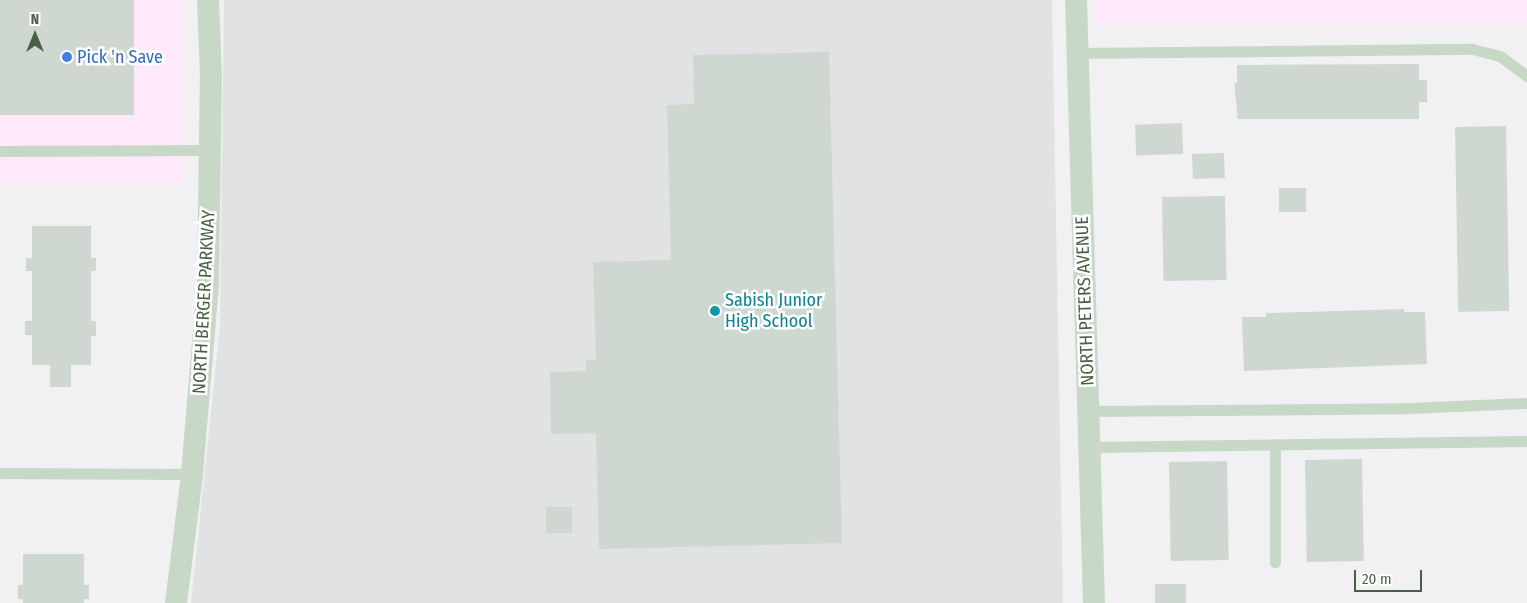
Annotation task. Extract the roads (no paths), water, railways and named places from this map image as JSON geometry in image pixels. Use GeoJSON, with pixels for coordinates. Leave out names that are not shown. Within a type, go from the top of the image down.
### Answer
{"type":"FeatureCollection","features":[{"type":"Feature","properties":{"kind":"street","name":"NORTH BERGER PARKWAY"},"geometry":{"type":"LineString","coordinates":[[176,603],[192,474],[208,282],[210,150],[208,0]]}},
{"type":"Feature","properties":{"kind":"street","name":"NORTH PETERS AVENUE"},"geometry":{"type":"LineString","coordinates":[[1076,0],[1094,603]]}},
{"type":"Feature","properties":{"kind":"lane"},"geometry":{"type":"LineString","coordinates":[[1077,53],[1472,49],[1500,56],[1527,76]]}},
{"type":"Feature","properties":{"kind":"lane"},"geometry":{"type":"LineString","coordinates":[[0,151],[210,150]]}},
{"type":"Feature","properties":{"kind":"lane"},"geometry":{"type":"LineString","coordinates":[[1088,411],[1410,408],[1527,403]]}},
{"type":"Feature","properties":{"kind":"lane"},"geometry":{"type":"LineString","coordinates":[[1089,447],[1527,441]]}},
{"type":"Feature","properties":{"kind":"lane"},"geometry":{"type":"LineString","coordinates":[[1275,444],[1275,562]]}},
{"type":"Feature","properties":{"kind":"lane"},"geometry":{"type":"LineString","coordinates":[[0,474],[192,474]]}},
{"type":"Feature","properties":{"kind":"place","name":"Pick 'n Save"},"geometry":{"type":"Point","coordinates":[67,57]}},
{"type":"Feature","properties":{"kind":"place","name":"Sabish Junior High School"},"geometry":{"type":"Point","coordinates":[715,311]}}]}
